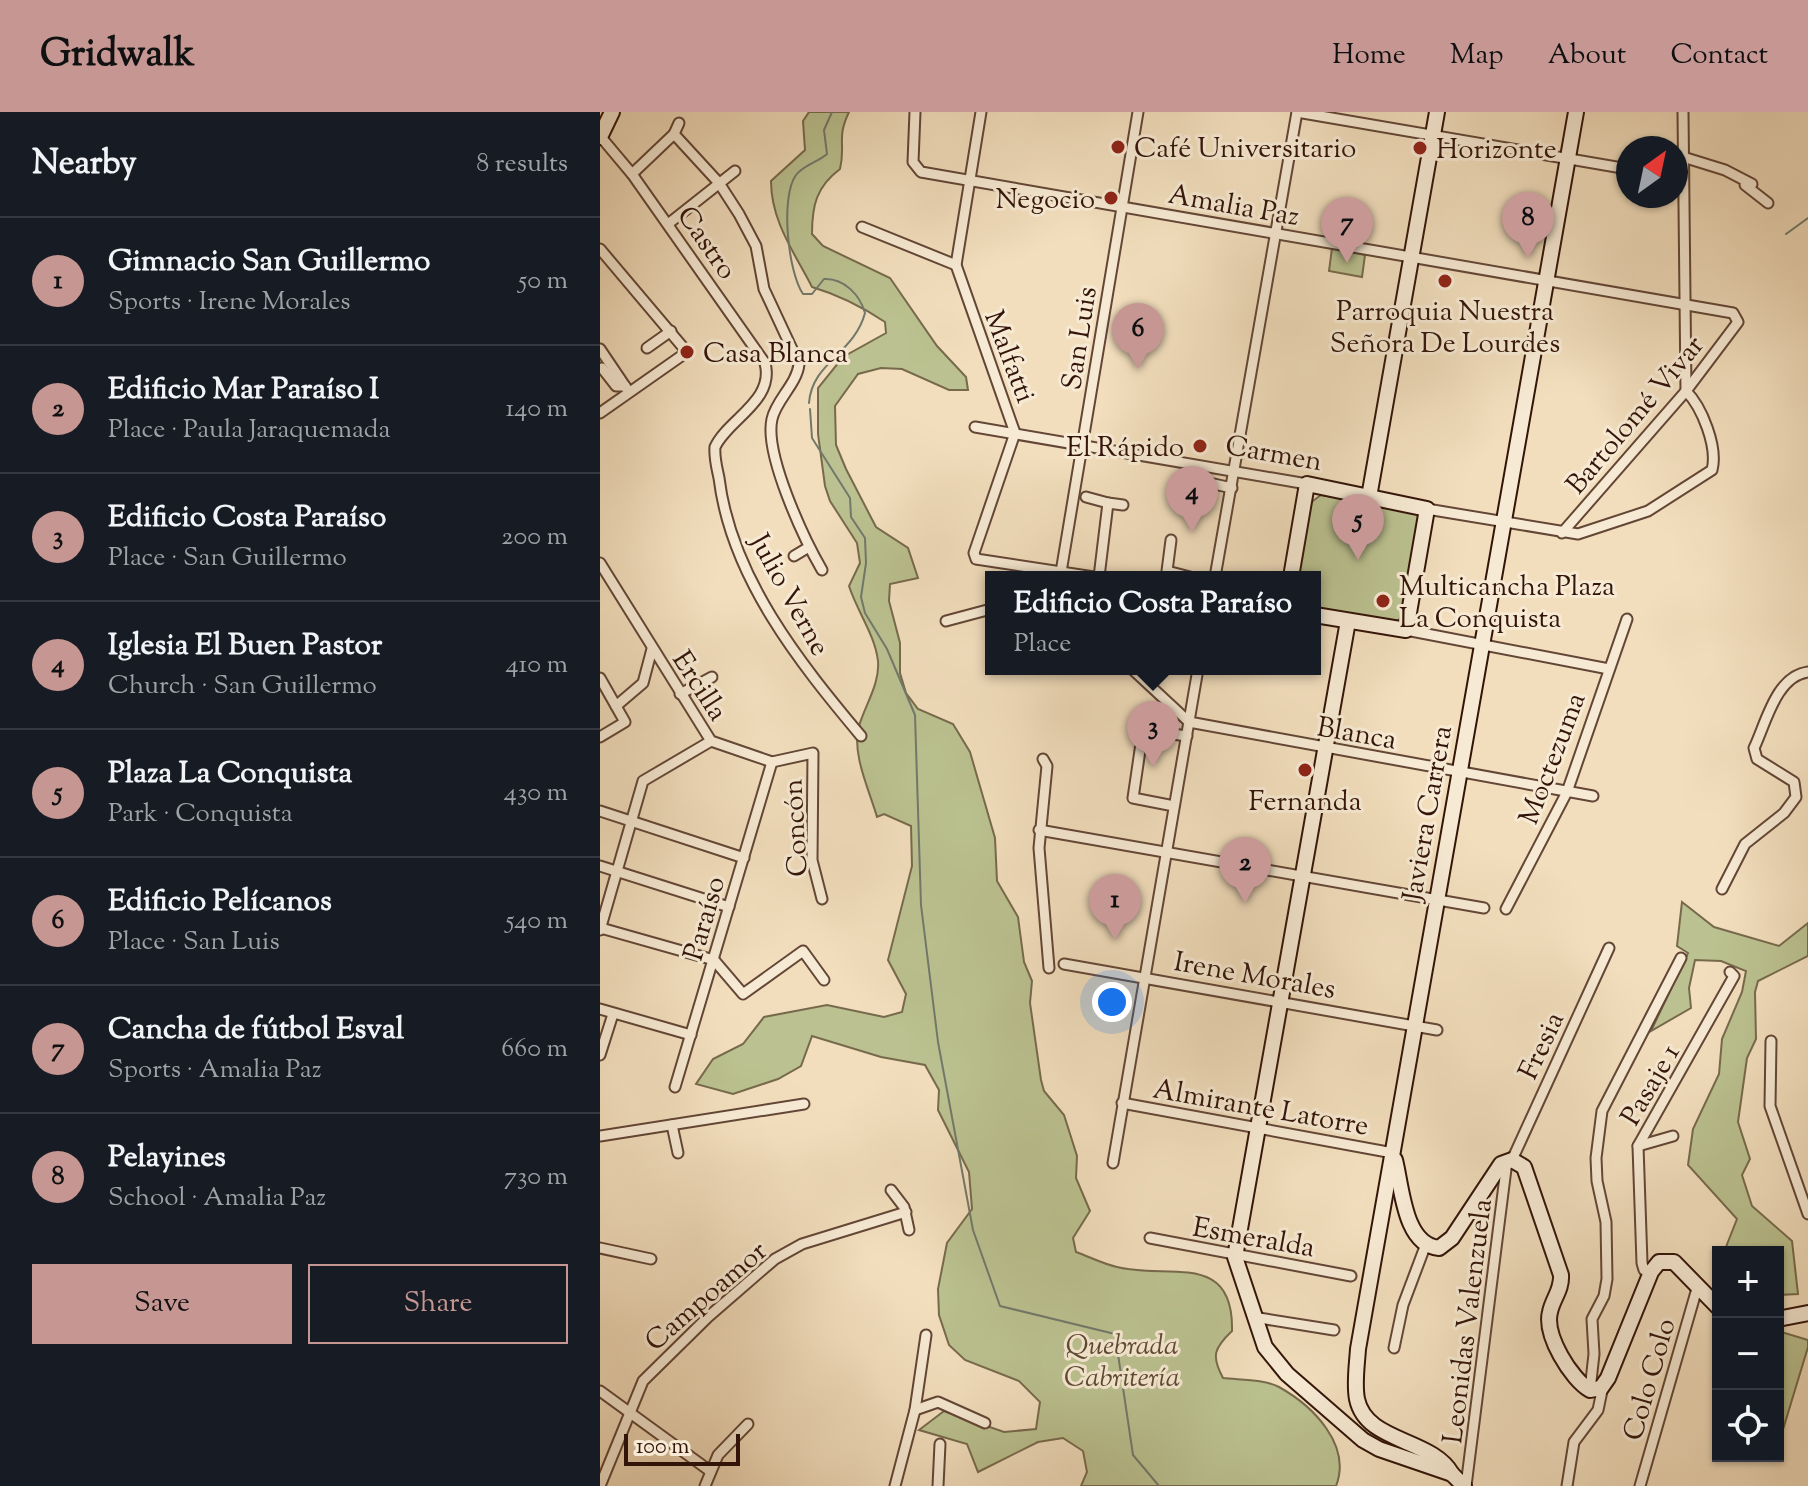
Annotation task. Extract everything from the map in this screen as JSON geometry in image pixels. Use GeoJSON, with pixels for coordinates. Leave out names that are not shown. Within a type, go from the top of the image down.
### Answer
{"type":"FeatureCollection","features":[{"type":"Feature","properties":{"kind":"street"},"geometry":{"type":"LineString","coordinates":[[600,137],[612,112]]}},
{"type":"Feature","properties":{"kind":"street","name":"Amalia Paz"},"geometry":{"type":"LineString","coordinates":[[915,112],[915,168],[921,172],[1733,313],[1738,322]]}},
{"type":"Feature","properties":{"kind":"street","name":"Malfatti"},"geometry":{"type":"LineString","coordinates":[[981,112],[956,265],[1015,433],[974,553],[976,559],[1054,571]]}},
{"type":"Feature","properties":{"kind":"street","name":"San Luis"},"geometry":{"type":"LineString","coordinates":[[1061,571],[1138,112]]}},
{"type":"Feature","properties":{"kind":"street"},"geometry":{"type":"LineString","coordinates":[[1216,571],[1297,112],[1616,167]]}},
{"type":"Feature","properties":{"kind":"street"},"geometry":{"type":"LineString","coordinates":[[1369,497],[1437,112]]}},
{"type":"Feature","properties":{"kind":"street","name":"Javiera Carrera"},"geometry":{"type":"LineString","coordinates":[[1465,1486],[1437,1457],[1375,1425],[1363,1414],[1357,1399],[1358,1349],[1576,112]]}},
{"type":"Feature","properties":{"kind":"street"},"geometry":{"type":"LineString","coordinates":[[1683,112],[1683,136]]}},
{"type":"Feature","properties":{"kind":"street"},"geometry":{"type":"LineString","coordinates":[[632,174],[674,134],[679,123]]}},
{"type":"Feature","properties":{"kind":"street"},"geometry":{"type":"LineString","coordinates":[[674,134],[719,183],[756,246],[764,289],[799,364],[773,414],[771,437],[794,514],[822,570]]}},
{"type":"Feature","properties":{"kind":"street","name":"Castro"},"geometry":{"type":"LineString","coordinates":[[600,137],[632,174],[765,363],[766,380]]}},
{"type":"Feature","properties":{"kind":"street"},"geometry":{"type":"LineString","coordinates":[[1688,159],[1752,184]]}},
{"type":"Feature","properties":{"kind":"street"},"geometry":{"type":"LineString","coordinates":[[1715,167],[1768,203]]}},
{"type":"Feature","properties":{"kind":"street"},"geometry":{"type":"LineString","coordinates":[[668,224],[735,171]]}},
{"type":"Feature","properties":{"kind":"street"},"geometry":{"type":"LineString","coordinates":[[1562,533],[1591,531],[1648,511],[1709,473],[1714,460],[1703,416],[1686,391],[1681,208]]}},
{"type":"Feature","properties":{"kind":"street"},"geometry":{"type":"LineString","coordinates":[[862,227],[956,265]]}},
{"type":"Feature","properties":{"kind":"street"},"geometry":{"type":"LineString","coordinates":[[600,249],[687,352],[627,389],[600,413]]}},
{"type":"Feature","properties":{"kind":"street","name":"Bartolomé Vivar"},"geometry":{"type":"LineString","coordinates":[[1562,533],[1686,391],[1738,322]]}},
{"type":"Feature","properties":{"kind":"street"},"geometry":{"type":"LineString","coordinates":[[647,348],[671,331]]}},
{"type":"Feature","properties":{"kind":"street"},"geometry":{"type":"LineString","coordinates":[[600,349],[627,389]]}},
{"type":"Feature","properties":{"kind":"street"},"geometry":{"type":"LineString","coordinates":[[602,368],[616,386],[627,389]]}},
{"type":"Feature","properties":{"kind":"street","name":"Julio Verne"},"geometry":{"type":"LineString","coordinates":[[766,380],[755,401],[715,447],[720,492],[732,534],[786,641],[861,736]]}},
{"type":"Feature","properties":{"kind":"street","name":"Carmen"},"geometry":{"type":"LineString","coordinates":[[975,427],[1307,484],[1562,533]]}},
{"type":"Feature","properties":{"kind":"street"},"geometry":{"type":"LineString","coordinates":[[1191,479],[1232,488]]}},
{"type":"Feature","properties":{"kind":"street"},"geometry":{"type":"LineString","coordinates":[[1292,571],[1307,484]]}},
{"type":"Feature","properties":{"kind":"street"},"geometry":{"type":"LineString","coordinates":[[1086,497],[1123,505]]}},
{"type":"Feature","properties":{"kind":"street"},"geometry":{"type":"LineString","coordinates":[[1097,571],[1108,503]]}},
{"type":"Feature","properties":{"kind":"street"},"geometry":{"type":"LineString","coordinates":[[1406,630],[1427,509]]}},
{"type":"Feature","properties":{"kind":"street"},"geometry":{"type":"LineString","coordinates":[[1167,571],[1171,540]]}},
{"type":"Feature","properties":{"kind":"street"},"geometry":{"type":"LineString","coordinates":[[794,556],[809,547]]}},
{"type":"Feature","properties":{"kind":"street","name":"Ercilla"},"geometry":{"type":"LineString","coordinates":[[600,563],[711,741],[772,762]]}},
{"type":"Feature","properties":{"kind":"street"},"geometry":{"type":"LineString","coordinates":[[946,621],[985,611]]}},
{"type":"Feature","properties":{"kind":"street"},"geometry":{"type":"LineString","coordinates":[[1321,616],[1609,669]]}},
{"type":"Feature","properties":{"kind":"street","name":"Moctezuma"},"geometry":{"type":"LineString","coordinates":[[1506,909],[1567,792],[1627,619]]}},
{"type":"Feature","properties":{"kind":"street"},"geometry":{"type":"LineString","coordinates":[[1348,621],[1257,1128],[1244,1172],[1235,1257],[1253,1317],[1274,1361],[1363,1440],[1452,1474]]}},
{"type":"Feature","properties":{"kind":"street"},"geometry":{"type":"LineString","coordinates":[[616,706],[643,683],[652,649]]}},
{"type":"Feature","properties":{"kind":"street"},"geometry":{"type":"LineString","coordinates":[[1722,889],[1745,844],[1784,813],[1796,797],[1794,782],[1757,759],[1754,748],[1784,685],[1798,673],[1808,672]]}},
{"type":"Feature","properties":{"kind":"street"},"geometry":{"type":"LineString","coordinates":[[1138,675],[1189,722]]}},
{"type":"Feature","properties":{"kind":"street"},"geometry":{"type":"LineString","coordinates":[[1113,1163],[1197,675]]}},
{"type":"Feature","properties":{"kind":"street"},"geometry":{"type":"LineString","coordinates":[[680,694],[712,677]]}},
{"type":"Feature","properties":{"kind":"street"},"geometry":{"type":"LineString","coordinates":[[600,678],[625,722],[600,737]]}},
{"type":"Feature","properties":{"kind":"street","name":"Blanca"},"geometry":{"type":"LineString","coordinates":[[1189,722],[1593,796]]}},
{"type":"Feature","properties":{"kind":"street"},"geometry":{"type":"LineString","coordinates":[[1174,806],[1130,795],[1141,737],[1147,729],[1187,736]]}},
{"type":"Feature","properties":{"kind":"street"},"geometry":{"type":"LineString","coordinates":[[711,741],[646,778],[600,929],[714,960],[743,994],[803,951],[824,980]]}},
{"type":"Feature","properties":{"kind":"street","name":"Concón"},"geometry":{"type":"LineString","coordinates":[[772,762],[813,753],[812,860],[822,899]]}},
{"type":"Feature","properties":{"kind":"street"},"geometry":{"type":"LineString","coordinates":[[1043,759],[1047,766],[1039,830],[1049,968]]}},
{"type":"Feature","properties":{"kind":"street","name":"Paraíso"},"geometry":{"type":"LineString","coordinates":[[675,1087],[772,762]]}},
{"type":"Feature","properties":{"kind":"street"},"geometry":{"type":"LineString","coordinates":[[600,811],[744,858]]}},
{"type":"Feature","properties":{"kind":"street"},"geometry":{"type":"LineString","coordinates":[[1039,830],[1484,908]]}},
{"type":"Feature","properties":{"kind":"street"},"geometry":{"type":"LineString","coordinates":[[600,866],[729,907]]}},
{"type":"Feature","properties":{"kind":"street","name":"Fresia"},"geometry":{"type":"LineString","coordinates":[[1509,1161],[1609,948]]}},
{"type":"Feature","properties":{"kind":"street"},"geometry":{"type":"LineString","coordinates":[[1567,1486],[1574,1442],[1598,1410],[1592,1319],[1604,1296],[1607,1279],[1606,1222],[1596,1158],[1602,1111],[1681,958]]}},
{"type":"Feature","properties":{"kind":"street","name":"Irene Morales"},"geometry":{"type":"LineString","coordinates":[[1064,964],[1437,1030]]}},
{"type":"Feature","properties":{"kind":"street","name":"Pasaje 1"},"geometry":{"type":"LineString","coordinates":[[1651,1272],[1644,1270],[1642,1263],[1638,1146],[1718,1008],[1734,976],[1730,972]]}},
{"type":"Feature","properties":{"kind":"street"},"geometry":{"type":"LineString","coordinates":[[600,1009],[691,1035]]}},
{"type":"Feature","properties":{"kind":"street"},"geometry":{"type":"LineString","coordinates":[[600,1055],[613,1014]]}},
{"type":"Feature","properties":{"kind":"street"},"geometry":{"type":"LineString","coordinates":[[1771,1041],[1770,1106],[1808,1214]]}},
{"type":"Feature","properties":{"kind":"street","name":"Almirante Latorre"},"geometry":{"type":"LineString","coordinates":[[1122,1103],[1393,1153]]}},
{"type":"Feature","properties":{"kind":"street"},"geometry":{"type":"LineString","coordinates":[[600,1136],[804,1104]]}},
{"type":"Feature","properties":{"kind":"street"},"geometry":{"type":"LineString","coordinates":[[672,1125],[678,1153]]}},
{"type":"Feature","properties":{"kind":"street"},"geometry":{"type":"LineString","coordinates":[[1638,1146],[1673,1136]]}},
{"type":"Feature","properties":{"kind":"street"},"geometry":{"type":"LineString","coordinates":[[1393,1153],[1412,1228],[1426,1244],[1439,1248],[1452,1238],[1493,1175],[1509,1161],[1527,1171],[1560,1268],[1562,1283],[1551,1309],[1549,1328],[1576,1378],[1596,1388]]}},
{"type":"Feature","properties":{"kind":"street","name":"Leonidas Valenzuela"},"geometry":{"type":"LineString","coordinates":[[1465,1486],[1509,1161]]}},
{"type":"Feature","properties":{"kind":"street"},"geometry":{"type":"LineString","coordinates":[[891,1190],[906,1212],[909,1230]]}},
{"type":"Feature","properties":{"kind":"street","name":"Campoamor"},"geometry":{"type":"LineString","coordinates":[[600,1486],[628,1412],[649,1373],[775,1259],[802,1244],[906,1212]]}},
{"type":"Feature","properties":{"kind":"street","name":"Esmeralda"},"geometry":{"type":"LineString","coordinates":[[1150,1238],[1235,1257],[1351,1276]]}},
{"type":"Feature","properties":{"kind":"street"},"geometry":{"type":"LineString","coordinates":[[1394,1348],[1403,1305],[1426,1244]]}},
{"type":"Feature","properties":{"kind":"street"},"geometry":{"type":"LineString","coordinates":[[600,1248],[651,1259]]}},
{"type":"Feature","properties":{"kind":"street"},"geometry":{"type":"LineString","coordinates":[[1596,1388],[1651,1272],[1659,1262],[1669,1260],[1712,1300]]}},
{"type":"Feature","properties":{"kind":"street","name":"Colo Colo"},"geometry":{"type":"LineString","coordinates":[[1640,1486],[1698,1285]]}},
{"type":"Feature","properties":{"kind":"street"},"geometry":{"type":"LineString","coordinates":[[1783,1318],[1808,1313]]}},
{"type":"Feature","properties":{"kind":"street"},"geometry":{"type":"LineString","coordinates":[[1253,1317],[1334,1330]]}},
{"type":"Feature","properties":{"kind":"street"},"geometry":{"type":"LineString","coordinates":[[895,1486],[915,1410],[926,1335]]}},
{"type":"Feature","properties":{"kind":"street"},"geometry":{"type":"LineString","coordinates":[[600,1391],[710,1471]]}},
{"type":"Feature","properties":{"kind":"street"},"geometry":{"type":"LineString","coordinates":[[915,1410],[938,1402],[985,1423]]}},
{"type":"Feature","properties":{"kind":"street"},"geometry":{"type":"LineString","coordinates":[[705,1486],[723,1448],[748,1424]]}},
{"type":"Feature","properties":{"kind":"street"},"geometry":{"type":"LineString","coordinates":[[1406,1441],[1410,1459]]}},
{"type":"Feature","properties":{"kind":"street"},"geometry":{"type":"LineString","coordinates":[[938,1486],[940,1444]]}},
{"type":"Feature","properties":{"kind":"green space","name":"Quebrada Cabritería"},"geometry":{"type":"Polygon","coordinates":[[[809,112],[849,112],[842,135],[840,169],[817,198],[812,234],[823,246],[890,278],[937,346],[966,377],[968,390],[949,390],[902,369],[881,368],[858,374],[835,406],[836,445],[876,527],[908,548],[918,578],[890,584],[889,601],[900,643],[900,673],[906,693],[918,709],[953,724],[970,752],[995,838],[997,881],[1018,917],[1024,962],[1032,981],[1030,1003],[1041,1080],[1044,1091],[1064,1115],[1077,1156],[1076,1178],[1090,1211],[1073,1238],[1076,1252],[1117,1267],[1194,1274],[1210,1279],[1222,1289],[1230,1306],[1232,1331],[1221,1342],[1216,1353],[1223,1378],[1273,1384],[1292,1395],[1316,1416],[1326,1428],[1339,1456],[1340,1471],[1336,1486],[1081,1486],[1087,1472],[1083,1451],[1063,1438],[1038,1442],[978,1472],[967,1444],[919,1430],[944,1411],[1004,1432],[1036,1429],[1040,1402],[1019,1381],[965,1360],[949,1345],[939,1315],[938,1289],[947,1243],[972,1209],[969,1172],[938,1110],[939,1090],[925,1065],[881,1057],[812,1036],[801,1066],[778,1079],[733,1094],[696,1084],[713,1059],[743,1044],[764,1017],[827,1005],[884,1017],[902,1012],[906,994],[888,960],[912,866],[911,826],[884,814],[877,817],[859,760],[859,726],[874,686],[878,661],[849,586],[860,563],[857,543],[830,501],[818,434],[818,388],[843,357],[886,333],[885,322],[850,302],[812,287],[779,223],[771,181],[805,150],[803,121],[809,112]]]}},
{"type":"Feature","properties":{"kind":"green space"},"geometry":{"type":"Polygon","coordinates":[[[1332,248],[1365,255],[1362,277],[1329,271],[1332,248]]]}},
{"type":"Feature","properties":{"kind":"green space"},"geometry":{"type":"Polygon","coordinates":[[[1321,495],[1413,511],[1422,520],[1402,618],[1393,623],[1321,611],[1321,571],[1297,571],[1310,503],[1321,495]]]}},
{"type":"Feature","properties":{"kind":"green space"},"geometry":{"type":"Polygon","coordinates":[[[1682,902],[1714,927],[1779,946],[1808,923],[1808,956],[1758,981],[1755,992],[1756,1039],[1747,1058],[1738,1122],[1750,1159],[1742,1175],[1752,1206],[1792,1241],[1798,1294],[1784,1295],[1784,1246],[1726,1246],[1737,1219],[1688,1165],[1693,1129],[1719,1074],[1722,1039],[1742,992],[1746,971],[1721,961],[1695,960],[1689,988],[1691,1008],[1651,1031],[1688,953],[1677,946],[1682,902]]]}},
{"type":"Feature","properties":{"kind":"green space"},"geometry":{"type":"Polygon","coordinates":[[[1784,1333],[1808,1340],[1784,1426],[1784,1333]]]}},
{"type":"Feature","properties":{"kind":"waterway"},"geometry":{"type":"LineString","coordinates":[[809,403],[817,377],[852,339],[865,313],[855,294],[838,281],[824,279],[812,294],[803,294],[790,252],[787,217],[791,186],[799,172],[827,154],[824,130],[832,112]]}},
{"type":"Feature","properties":{"kind":"waterway"},"geometry":{"type":"LineString","coordinates":[[1786,234],[1808,218]]}},
{"type":"Feature","properties":{"kind":"waterway","name":"Quebrada Cabritería"},"geometry":{"type":"LineString","coordinates":[[810,409],[812,438],[850,498],[851,517],[865,538],[866,563],[861,597],[865,613],[887,649],[915,715],[921,905],[938,1042],[973,1230],[1000,1306],[1115,1334],[1133,1455],[1159,1486]]}},
{"type":"Feature","properties":{"kind":"place","name":"Café Universitario"},"geometry":{"type":"Point","coordinates":[1118,147]}},
{"type":"Feature","properties":{"kind":"place","name":"Horizonte"},"geometry":{"type":"Point","coordinates":[1420,148]}},
{"type":"Feature","properties":{"kind":"place","name":"Negocio"},"geometry":{"type":"Point","coordinates":[1111,198]}},
{"type":"Feature","properties":{"kind":"place","name":"Pelayines"},"geometry":{"type":"Point","coordinates":[1528,258]}},
{"type":"Feature","properties":{"kind":"place","name":"Cancha de fútbol Esval"},"geometry":{"type":"Point","coordinates":[1347,263]}},
{"type":"Feature","properties":{"kind":"place","name":"Parroquia Nuestra Señora De Lourdes"},"geometry":{"type":"Point","coordinates":[1445,281]}},
{"type":"Feature","properties":{"kind":"place","name":"Casa Blanca"},"geometry":{"type":"Point","coordinates":[687,352]}},
{"type":"Feature","properties":{"kind":"place","name":"Edificio Pelícanos"},"geometry":{"type":"Point","coordinates":[1138,369]}},
{"type":"Feature","properties":{"kind":"place","name":"El Rápido"},"geometry":{"type":"Point","coordinates":[1200,446]}},
{"type":"Feature","properties":{"kind":"place","name":"Iglesia El Buen Pastor"},"geometry":{"type":"Point","coordinates":[1192,532]}},
{"type":"Feature","properties":{"kind":"place","name":"Plaza La Conquista"},"geometry":{"type":"Point","coordinates":[1358,560]}},
{"type":"Feature","properties":{"kind":"place","name":"Multicancha Plaza La Conquista"},"geometry":{"type":"Point","coordinates":[1383,601]}},
{"type":"Feature","properties":{"kind":"place","name":"Edificio Costa Paraíso"},"geometry":{"type":"Point","coordinates":[1153,767]}},
{"type":"Feature","properties":{"kind":"place","name":"Fernanda"},"geometry":{"type":"Point","coordinates":[1305,770]}},
{"type":"Feature","properties":{"kind":"place","name":"Edificio Mar Paraíso I"},"geometry":{"type":"Point","coordinates":[1245,903]}},
{"type":"Feature","properties":{"kind":"place","name":"Gimnacio San Guillermo"},"geometry":{"type":"Point","coordinates":[1115,940]}}]}
